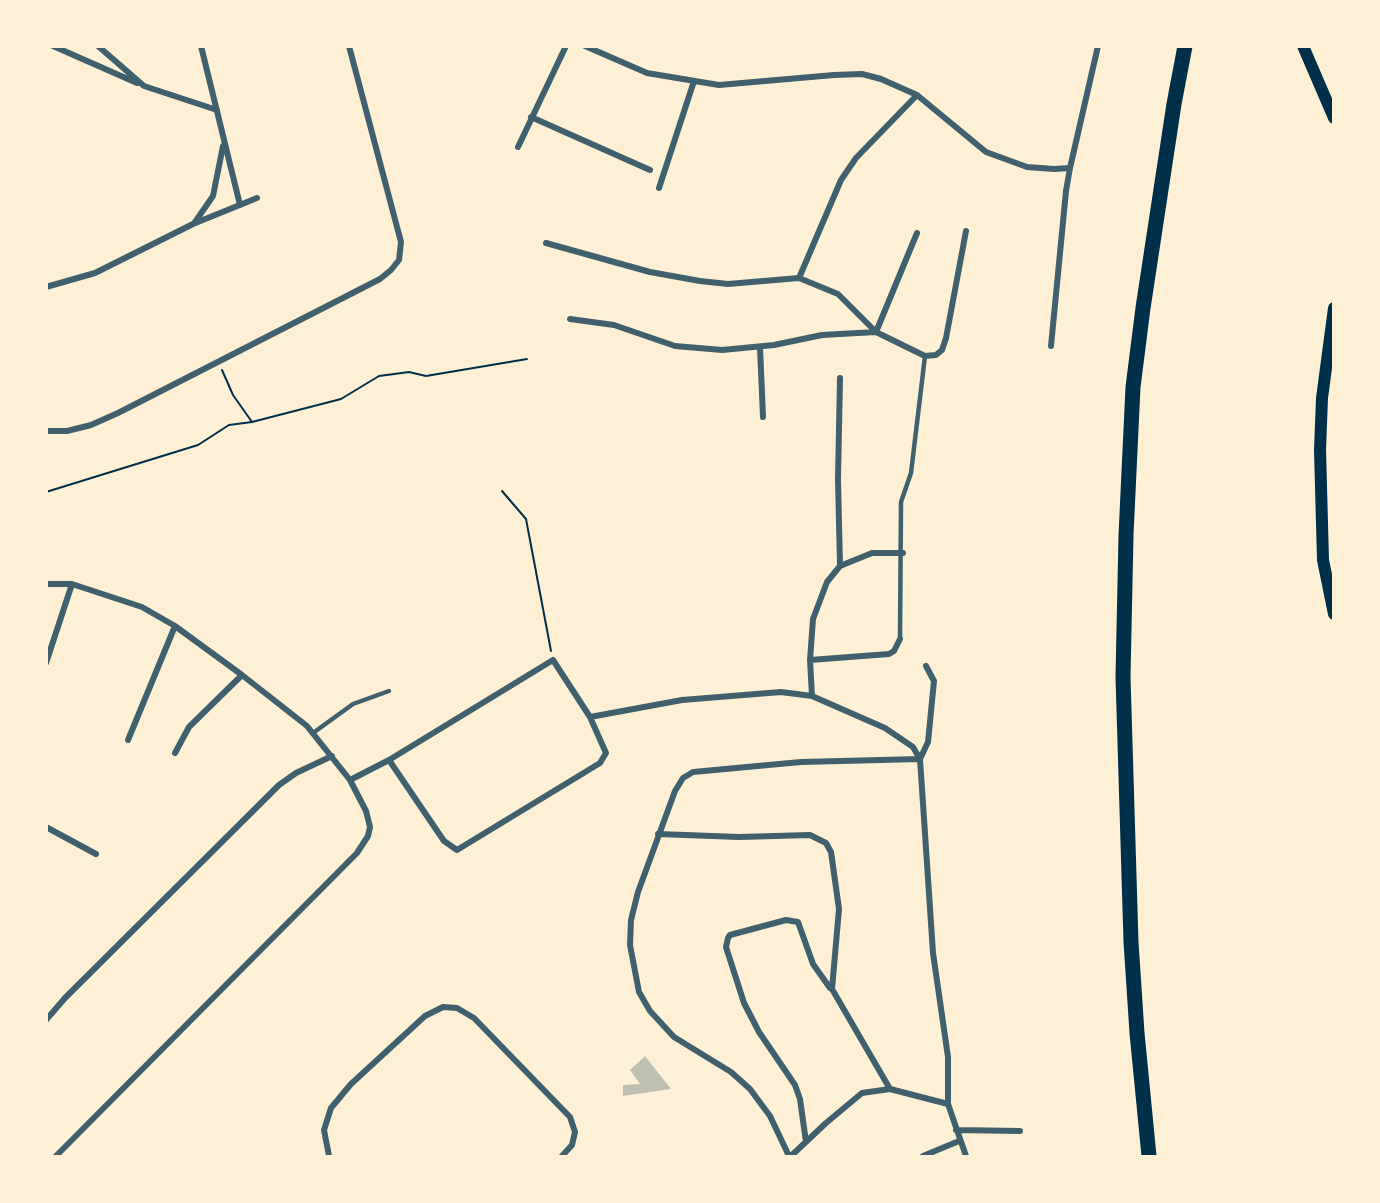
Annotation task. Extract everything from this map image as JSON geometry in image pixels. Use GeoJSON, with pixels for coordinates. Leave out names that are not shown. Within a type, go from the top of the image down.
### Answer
{"type":"FeatureCollection","features":[{"type":"Feature","properties":{"kind":"highway"},"geometry":{"type":"LineString","coordinates":[[1149,1156],[1131,942],[1123,677],[1126,535],[1133,387],[1172,116],[1185,46]]}},
{"type":"Feature","properties":{"kind":"main road"},"geometry":{"type":"LineString","coordinates":[[1303,46],[1334,118]]}},
{"type":"Feature","properties":{"kind":"main road"},"geometry":{"type":"LineString","coordinates":[[1334,308],[1322,398],[1320,450],[1323,560],[1334,614]]}},
{"type":"Feature","properties":{"kind":"street"},"geometry":{"type":"LineString","coordinates":[[53,46],[144,86],[216,110]]}},
{"type":"Feature","properties":{"kind":"street"},"geometry":{"type":"LineString","coordinates":[[98,46],[144,86]]}},
{"type":"Feature","properties":{"kind":"street"},"geometry":{"type":"LineString","coordinates":[[201,46],[240,205]]}},
{"type":"Feature","properties":{"kind":"street"},"geometry":{"type":"LineString","coordinates":[[46,431],[67,431],[91,425],[380,279],[392,270],[399,260],[401,242],[349,46]]}},
{"type":"Feature","properties":{"kind":"street"},"geometry":{"type":"LineString","coordinates":[[518,147],[566,46]]}},
{"type":"Feature","properties":{"kind":"street"},"geometry":{"type":"LineString","coordinates":[[585,46],[647,73],[719,85],[862,74],[898,84],[916,95],[986,152],[1027,166],[1070,168]]}},
{"type":"Feature","properties":{"kind":"street"},"geometry":{"type":"LineString","coordinates":[[1051,346],[1066,191],[1098,46]]}},
{"type":"Feature","properties":{"kind":"street"},"geometry":{"type":"LineString","coordinates":[[659,188],[694,81]]}},
{"type":"Feature","properties":{"kind":"street"},"geometry":{"type":"LineString","coordinates":[[799,278],[846,173],[873,139],[916,95]]}},
{"type":"Feature","properties":{"kind":"street"},"geometry":{"type":"LineString","coordinates":[[531,117],[650,170]]}},
{"type":"Feature","properties":{"kind":"street"},"geometry":{"type":"LineString","coordinates":[[193,224],[207,208],[213,196],[224,143]]}},
{"type":"Feature","properties":{"kind":"street"},"geometry":{"type":"LineString","coordinates":[[46,287],[61,285],[95,273],[193,224],[257,198]]}},
{"type":"Feature","properties":{"kind":"street"},"geometry":{"type":"LineString","coordinates":[[546,243],[651,272],[700,282],[728,284],[799,278],[838,294],[876,332],[925,356],[936,355],[942,350],[946,338],[966,231]]}},
{"type":"Feature","properties":{"kind":"street"},"geometry":{"type":"LineString","coordinates":[[876,332],[918,233]]}},
{"type":"Feature","properties":{"kind":"street"},"geometry":{"type":"LineString","coordinates":[[570,319],[614,325],[675,346],[722,350],[760,347],[822,335],[876,332]]}},
{"type":"Feature","properties":{"kind":"street"},"geometry":{"type":"LineString","coordinates":[[760,347],[763,417]]}},
{"type":"Feature","properties":{"kind":"street"},"geometry":{"type":"LineString","coordinates":[[840,378],[838,479],[840,566]]}},
{"type":"Feature","properties":{"kind":"street"},"geometry":{"type":"LineString","coordinates":[[812,696],[810,660],[813,619],[827,582],[840,566],[872,553],[903,554]]}},
{"type":"Feature","properties":{"kind":"street"},"geometry":{"type":"LineString","coordinates":[[46,584],[72,584],[142,607],[175,626],[242,675],[313,733],[350,780],[366,811],[370,827],[368,836],[357,853],[56,1156]]}},
{"type":"Feature","properties":{"kind":"street"},"geometry":{"type":"LineString","coordinates":[[46,663],[72,584]]}},
{"type":"Feature","properties":{"kind":"street"},"geometry":{"type":"LineString","coordinates":[[128,740],[175,626]]}},
{"type":"Feature","properties":{"kind":"street"},"geometry":{"type":"LineString","coordinates":[[810,660],[889,654],[894,651],[900,639]]}},
{"type":"Feature","properties":{"kind":"street"},"geometry":{"type":"LineString","coordinates":[[350,780],[389,760],[553,660],[590,717],[606,753],[600,763],[458,850],[444,841],[389,760]]}},
{"type":"Feature","properties":{"kind":"street"},"geometry":{"type":"LineString","coordinates":[[920,759],[928,742],[934,681],[926,666]]}},
{"type":"Feature","properties":{"kind":"street"},"geometry":{"type":"LineString","coordinates":[[175,753],[189,727],[242,675]]}},
{"type":"Feature","properties":{"kind":"street"},"geometry":{"type":"LineString","coordinates":[[590,717],[682,700],[781,692],[812,696],[892,732],[913,747],[920,759],[933,953],[948,1057],[948,1104],[966,1156]]}},
{"type":"Feature","properties":{"kind":"street"},"geometry":{"type":"LineString","coordinates":[[46,1020],[65,998],[279,785],[296,773],[332,756]]}},
{"type":"Feature","properties":{"kind":"street"},"geometry":{"type":"LineString","coordinates":[[920,759],[801,762],[693,772],[683,778],[675,791],[658,834],[631,920],[630,945],[639,992],[662,1027],[731,1072],[750,1089],[770,1116],[790,1156],[852,1100],[874,1090],[890,1089],[948,1104]]}},
{"type":"Feature","properties":{"kind":"street"},"geometry":{"type":"LineString","coordinates":[[46,827],[96,854]]}},
{"type":"Feature","properties":{"kind":"street"},"geometry":{"type":"LineString","coordinates":[[658,834],[739,837],[810,835],[826,843],[831,852],[839,909],[832,989]]}},
{"type":"Feature","properties":{"kind":"street"},"geometry":{"type":"LineString","coordinates":[[806,1142],[800,1099],[795,1085],[759,1032],[744,1003],[726,946],[730,935],[786,920],[798,922],[813,964],[832,989],[890,1089]]}},
{"type":"Feature","properties":{"kind":"street"},"geometry":{"type":"LineString","coordinates":[[329,1156],[324,1130],[331,1108],[351,1084],[425,1016],[443,1007],[457,1008],[474,1018],[570,1116],[575,1132],[572,1144],[562,1156]]}},
{"type":"Feature","properties":{"kind":"street"},"geometry":{"type":"LineString","coordinates":[[956,1130],[1020,1131]]}},
{"type":"Feature","properties":{"kind":"street"},"geometry":{"type":"LineString","coordinates":[[923,1156],[959,1141]]}},
{"type":"Feature","properties":{"kind":"lane"},"geometry":{"type":"LineString","coordinates":[[900,639],[903,554],[901,502],[911,472],[925,356]]}},
{"type":"Feature","properties":{"kind":"lane"},"geometry":{"type":"LineString","coordinates":[[313,733],[353,704],[389,691]]}},
{"type":"Feature","properties":{"kind":"path"},"geometry":{"type":"LineString","coordinates":[[46,492],[198,445],[229,425],[252,422],[341,399],[379,376],[409,372],[426,376],[527,359]]}},
{"type":"Feature","properties":{"kind":"path"},"geometry":{"type":"LineString","coordinates":[[219,361],[233,395],[252,422]]}},
{"type":"Feature","properties":{"kind":"path"},"geometry":{"type":"LineString","coordinates":[[502,491],[526,519],[553,660]]}},
{"type":"Feature","properties":{"kind":"building"},"geometry":{"type":"Polygon","coordinates":[[[645,1056],[671,1089],[623,1096],[623,1085],[640,1084],[630,1070],[645,1056]]]}}]}
